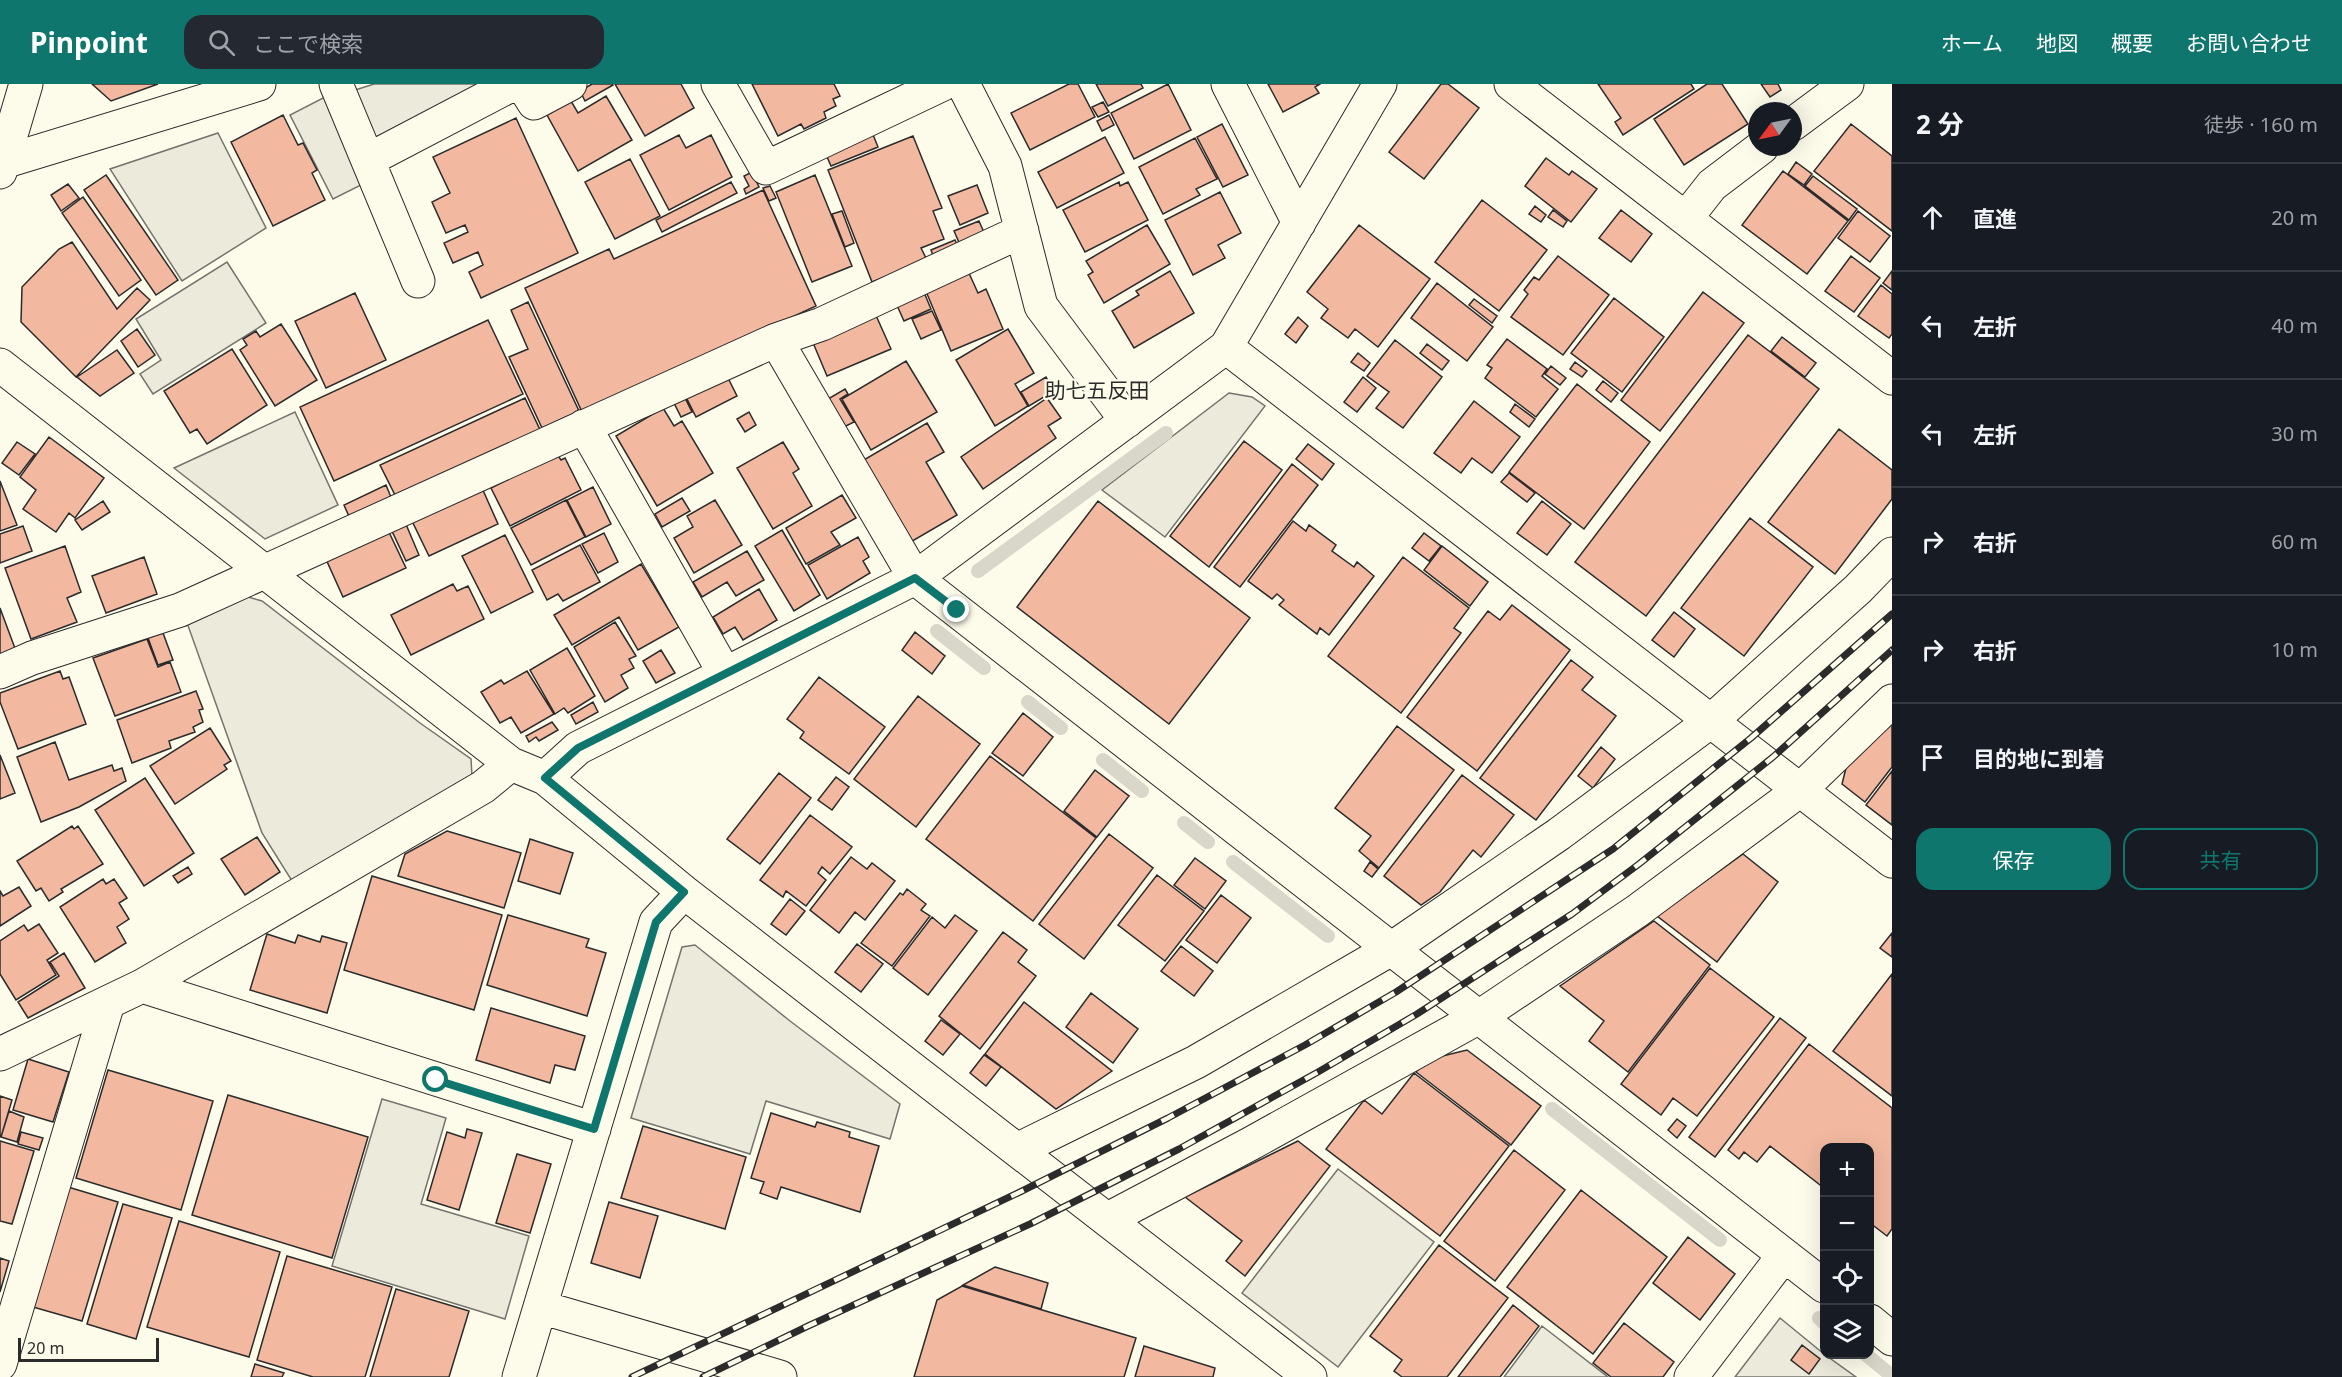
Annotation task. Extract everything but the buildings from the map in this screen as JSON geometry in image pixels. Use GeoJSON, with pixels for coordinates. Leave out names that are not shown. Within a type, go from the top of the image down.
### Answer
{"type":"FeatureCollection","features":[{"type":"Feature","properties":{"kind":"street"},"geometry":{"type":"LineString","coordinates":[[1,166],[26,84]]}},
{"type":"Feature","properties":{"kind":"street"},"geometry":{"type":"LineString","coordinates":[[1,166],[259,84]]}},
{"type":"Feature","properties":{"kind":"street"},"geometry":{"type":"LineString","coordinates":[[336,84],[418,281]]}},
{"type":"Feature","properties":{"kind":"street"},"geometry":{"type":"LineString","coordinates":[[368,160],[513,84]]}},
{"type":"Feature","properties":{"kind":"street"},"geometry":{"type":"LineString","coordinates":[[522,84],[534,103],[570,84]]}},
{"type":"Feature","properties":{"kind":"street"},"geometry":{"type":"LineString","coordinates":[[718,84],[766,168],[943,84]]}},
{"type":"Feature","properties":{"kind":"street"},"geometry":{"type":"LineString","coordinates":[[963,84],[1005,165],[1041,306],[1127,421]]}},
{"type":"Feature","properties":{"kind":"street"},"geometry":{"type":"LineString","coordinates":[[1228,84],[1299,223]]}},
{"type":"Feature","properties":{"kind":"street"},"geometry":{"type":"LineString","coordinates":[[545,778],[578,748],[915,578],[1226,347],[1380,84]]}},
{"type":"Feature","properties":{"kind":"street"},"geometry":{"type":"LineString","coordinates":[[1511,84],[1892,378]]}},
{"type":"Feature","properties":{"kind":"street"},"geometry":{"type":"LineString","coordinates":[[1802,117],[1847,84]]}},
{"type":"Feature","properties":{"kind":"street"},"geometry":{"type":"LineString","coordinates":[[1686,218],[1712,184],[1750,156]]}},
{"type":"Feature","properties":{"kind":"street"},"geometry":{"type":"LineString","coordinates":[[0,672],[32,658],[180,610],[776,340],[822,324],[1022,231]]}},
{"type":"Feature","properties":{"kind":"street"},"geometry":{"type":"LineString","coordinates":[[776,340],[915,578],[1820,1283]]}},
{"type":"Feature","properties":{"kind":"street"},"geometry":{"type":"LineString","coordinates":[[1226,347],[1892,861]]}},
{"type":"Feature","properties":{"kind":"street"},"geometry":{"type":"LineString","coordinates":[[0,365],[512,764],[545,778],[684,892],[1310,1377]]}},
{"type":"Feature","properties":{"kind":"street"},"geometry":{"type":"LineString","coordinates":[[584,426],[725,674]]}},
{"type":"Feature","properties":{"kind":"street"},"geometry":{"type":"LineString","coordinates":[[1017,1150],[1196,1062],[1391,949],[1559,834],[1711,721],[1858,589],[1892,554]]}},
{"type":"Feature","properties":{"kind":"street"},"geometry":{"type":"LineString","coordinates":[[1108,1219],[1250,1144],[1479,1017],[1637,911],[1800,790],[1892,701]]}},
{"type":"Feature","properties":{"kind":"street"},"geometry":{"type":"LineString","coordinates":[[0,1054],[142,986],[483,787],[512,764]]}},
{"type":"Feature","properties":{"kind":"street"},"geometry":{"type":"LineString","coordinates":[[519,1377],[656,922],[684,892]]}},
{"type":"Feature","properties":{"kind":"street"},"geometry":{"type":"LineString","coordinates":[[142,986],[594,1129]]}},
{"type":"Feature","properties":{"kind":"street"},"geometry":{"type":"LineString","coordinates":[[0,1364],[108,1003]]}},
{"type":"Feature","properties":{"kind":"street"},"geometry":{"type":"LineString","coordinates":[[1690,1377],[1785,1255]]}},
{"type":"Feature","properties":{"kind":"street"},"geometry":{"type":"LineString","coordinates":[[540,1307],[780,1377]]}},
{"type":"Feature","properties":{"kind":"street"},"geometry":{"type":"LineString","coordinates":[[1874,1325],[1892,1339]]}},
{"type":"Feature","properties":{"kind":"shaded area"},"geometry":{"type":"Polygon","coordinates":[[[374,84],[490,84],[371,144],[349,92],[374,84]]]}},
{"type":"Feature","properties":{"kind":"shaded area"},"geometry":{"type":"Polygon","coordinates":[[[325,97],[367,182],[333,199],[290,115],[325,97]]]}},
{"type":"Feature","properties":{"kind":"shaded area"},"geometry":{"type":"Polygon","coordinates":[[[218,133],[266,228],[182,281],[110,169],[218,133]]]}},
{"type":"Feature","properties":{"kind":"shaded area"},"geometry":{"type":"Polygon","coordinates":[[[227,262],[266,323],[153,394],[140,374],[161,360],[136,319],[227,262]]]}},
{"type":"Feature","properties":{"kind":"shaded area"},"geometry":{"type":"Polygon","coordinates":[[[1229,393],[1252,397],[1265,406],[1165,537],[1102,490],[1229,393]]]}},
{"type":"Feature","properties":{"kind":"shaded area"},"geometry":{"type":"Polygon","coordinates":[[[295,412],[338,505],[265,539],[174,468],[295,412]]]}},
{"type":"Feature","properties":{"kind":"shaded area"},"geometry":{"type":"Polygon","coordinates":[[[241,595],[262,601],[420,723],[471,759],[472,776],[292,881],[262,833],[186,620],[241,595]]]}},
{"type":"Feature","properties":{"kind":"shaded area"},"geometry":{"type":"Polygon","coordinates":[[[695,945],[790,1021],[900,1104],[890,1139],[766,1101],[750,1154],[631,1118],[682,947],[695,945]]]}},
{"type":"Feature","properties":{"kind":"shaded area"},"geometry":{"type":"Polygon","coordinates":[[[382,1099],[446,1118],[421,1204],[529,1236],[505,1319],[332,1266],[382,1099]]]}},
{"type":"Feature","properties":{"kind":"shaded area"},"geometry":{"type":"Polygon","coordinates":[[[1338,1169],[1434,1242],[1338,1367],[1242,1293],[1338,1169]]]}},
{"type":"Feature","properties":{"kind":"shaded area"},"geometry":{"type":"Polygon","coordinates":[[[1780,1318],[1820,1351],[1820,1359],[1831,1359],[1856,1377],[1735,1377],[1780,1318]]]}},
{"type":"Feature","properties":{"kind":"shaded area"},"geometry":{"type":"Polygon","coordinates":[[[1542,1326],[1608,1377],[1504,1377],[1542,1326]]]}},
{"type":"Feature","properties":{"kind":"waterway"},"geometry":{"type":"LineString","coordinates":[[978,571],[1166,433]]}},
{"type":"Feature","properties":{"kind":"waterway"},"geometry":{"type":"LineString","coordinates":[[937,631],[984,668]]}},
{"type":"Feature","properties":{"kind":"waterway"},"geometry":{"type":"LineString","coordinates":[[1028,702],[1061,728]]}},
{"type":"Feature","properties":{"kind":"waterway"},"geometry":{"type":"LineString","coordinates":[[1103,760],[1142,791]]}},
{"type":"Feature","properties":{"kind":"waterway"},"geometry":{"type":"LineString","coordinates":[[1184,823],[1208,842]]}},
{"type":"Feature","properties":{"kind":"waterway"},"geometry":{"type":"LineString","coordinates":[[1233,862],[1328,936]]}},
{"type":"Feature","properties":{"kind":"waterway"},"geometry":{"type":"LineString","coordinates":[[1552,1109],[1720,1240]]}},
{"type":"Feature","properties":{"kind":"waterway"},"geometry":{"type":"LineString","coordinates":[[1871,1359],[1892,1376]]}},
{"type":"Feature","properties":{"kind":"railway"},"geometry":{"type":"LineString","coordinates":[[632,1377],[1020,1192],[1168,1118],[1305,1045],[1396,992],[1613,849],[1751,738],[1892,614]]}},
{"type":"Feature","properties":{"kind":"railway"},"geometry":{"type":"LineString","coordinates":[[703,1377],[1030,1224],[1179,1149],[1417,1014],[1572,914],[1639,864],[1773,757],[1892,650]]}},
{"type":"Feature","properties":{"kind":"district","name":"助七五反田"},"geometry":{"type":"Point","coordinates":[1097,390]}},
{"type":"Feature","properties":{"kind":"route"},"geometry":{"type":"LineString","coordinates":[[436,1080],[594,1129],[656,922],[684,892],[545,778],[578,748],[915,578],[957,610]]}}]}
